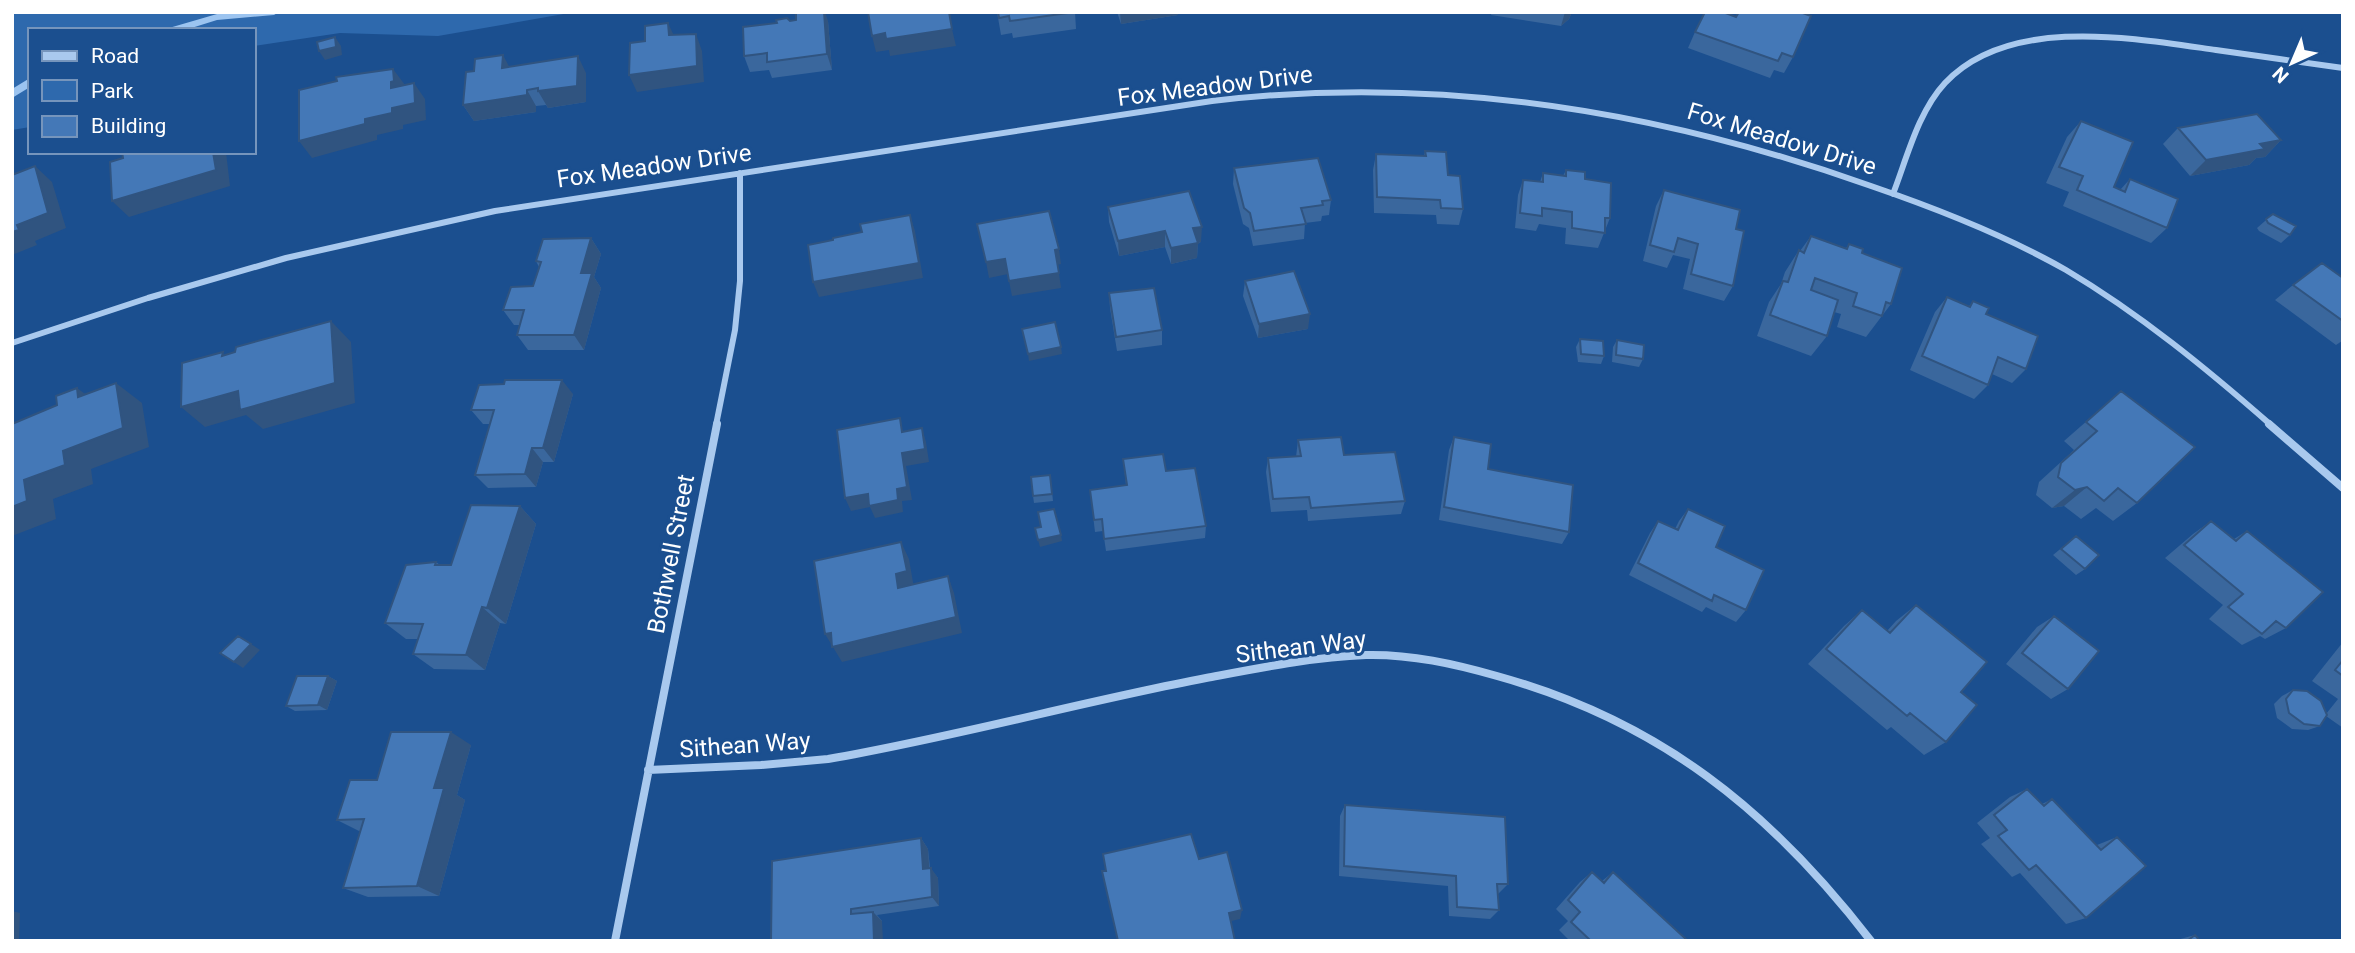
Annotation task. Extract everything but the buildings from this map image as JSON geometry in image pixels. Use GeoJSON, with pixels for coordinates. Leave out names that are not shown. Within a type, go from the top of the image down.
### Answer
{"type":"FeatureCollection","features":[{"type":"Feature","properties":{"kind":"street"},"geometry":{"type":"LineString","coordinates":[[1894,194],[1923,118],[1947,81],[1970,64],[2014,44],[2072,36],[2114,37],[2343,68]]}},
{"type":"Feature","properties":{"kind":"street","name":"Fox Meadow Drive"},"geometry":{"type":"LineString","coordinates":[[12,343],[168,291],[315,250],[493,211],[1255,96],[1390,91],[1482,95],[1623,115],[1712,135],[1838,173],[1970,222],[2024,248],[2129,311],[2241,399],[2343,488]]}},
{"type":"Feature","properties":{"kind":"street","name":"Bothwell Street"},"geometry":{"type":"LineString","coordinates":[[615,941],[734,330],[740,281],[740,173]]}},
{"type":"Feature","properties":{"kind":"street","name":"Sithean Way"},"geometry":{"type":"LineString","coordinates":[[648,770],[827,759],[1192,680],[1356,656],[1446,663],[1522,680],[1565,695],[1630,725],[1671,750],[1721,784],[1790,844],[1871,941]]}},
{"type":"Feature","properties":{"kind":"green space"},"geometry":{"type":"Polygon","coordinates":[[[12,12],[575,12],[438,36],[340,33],[256,46],[256,28],[28,28],[28,127],[12,130],[12,12]]]}},
{"type":"Feature","properties":{"kind":"waterway"},"geometry":{"type":"LineString","coordinates":[[179,28],[217,17],[274,12]]}},
{"type":"Feature","properties":{"kind":"waterway"},"geometry":{"type":"LineString","coordinates":[[12,94],[28,83]]}}]}
